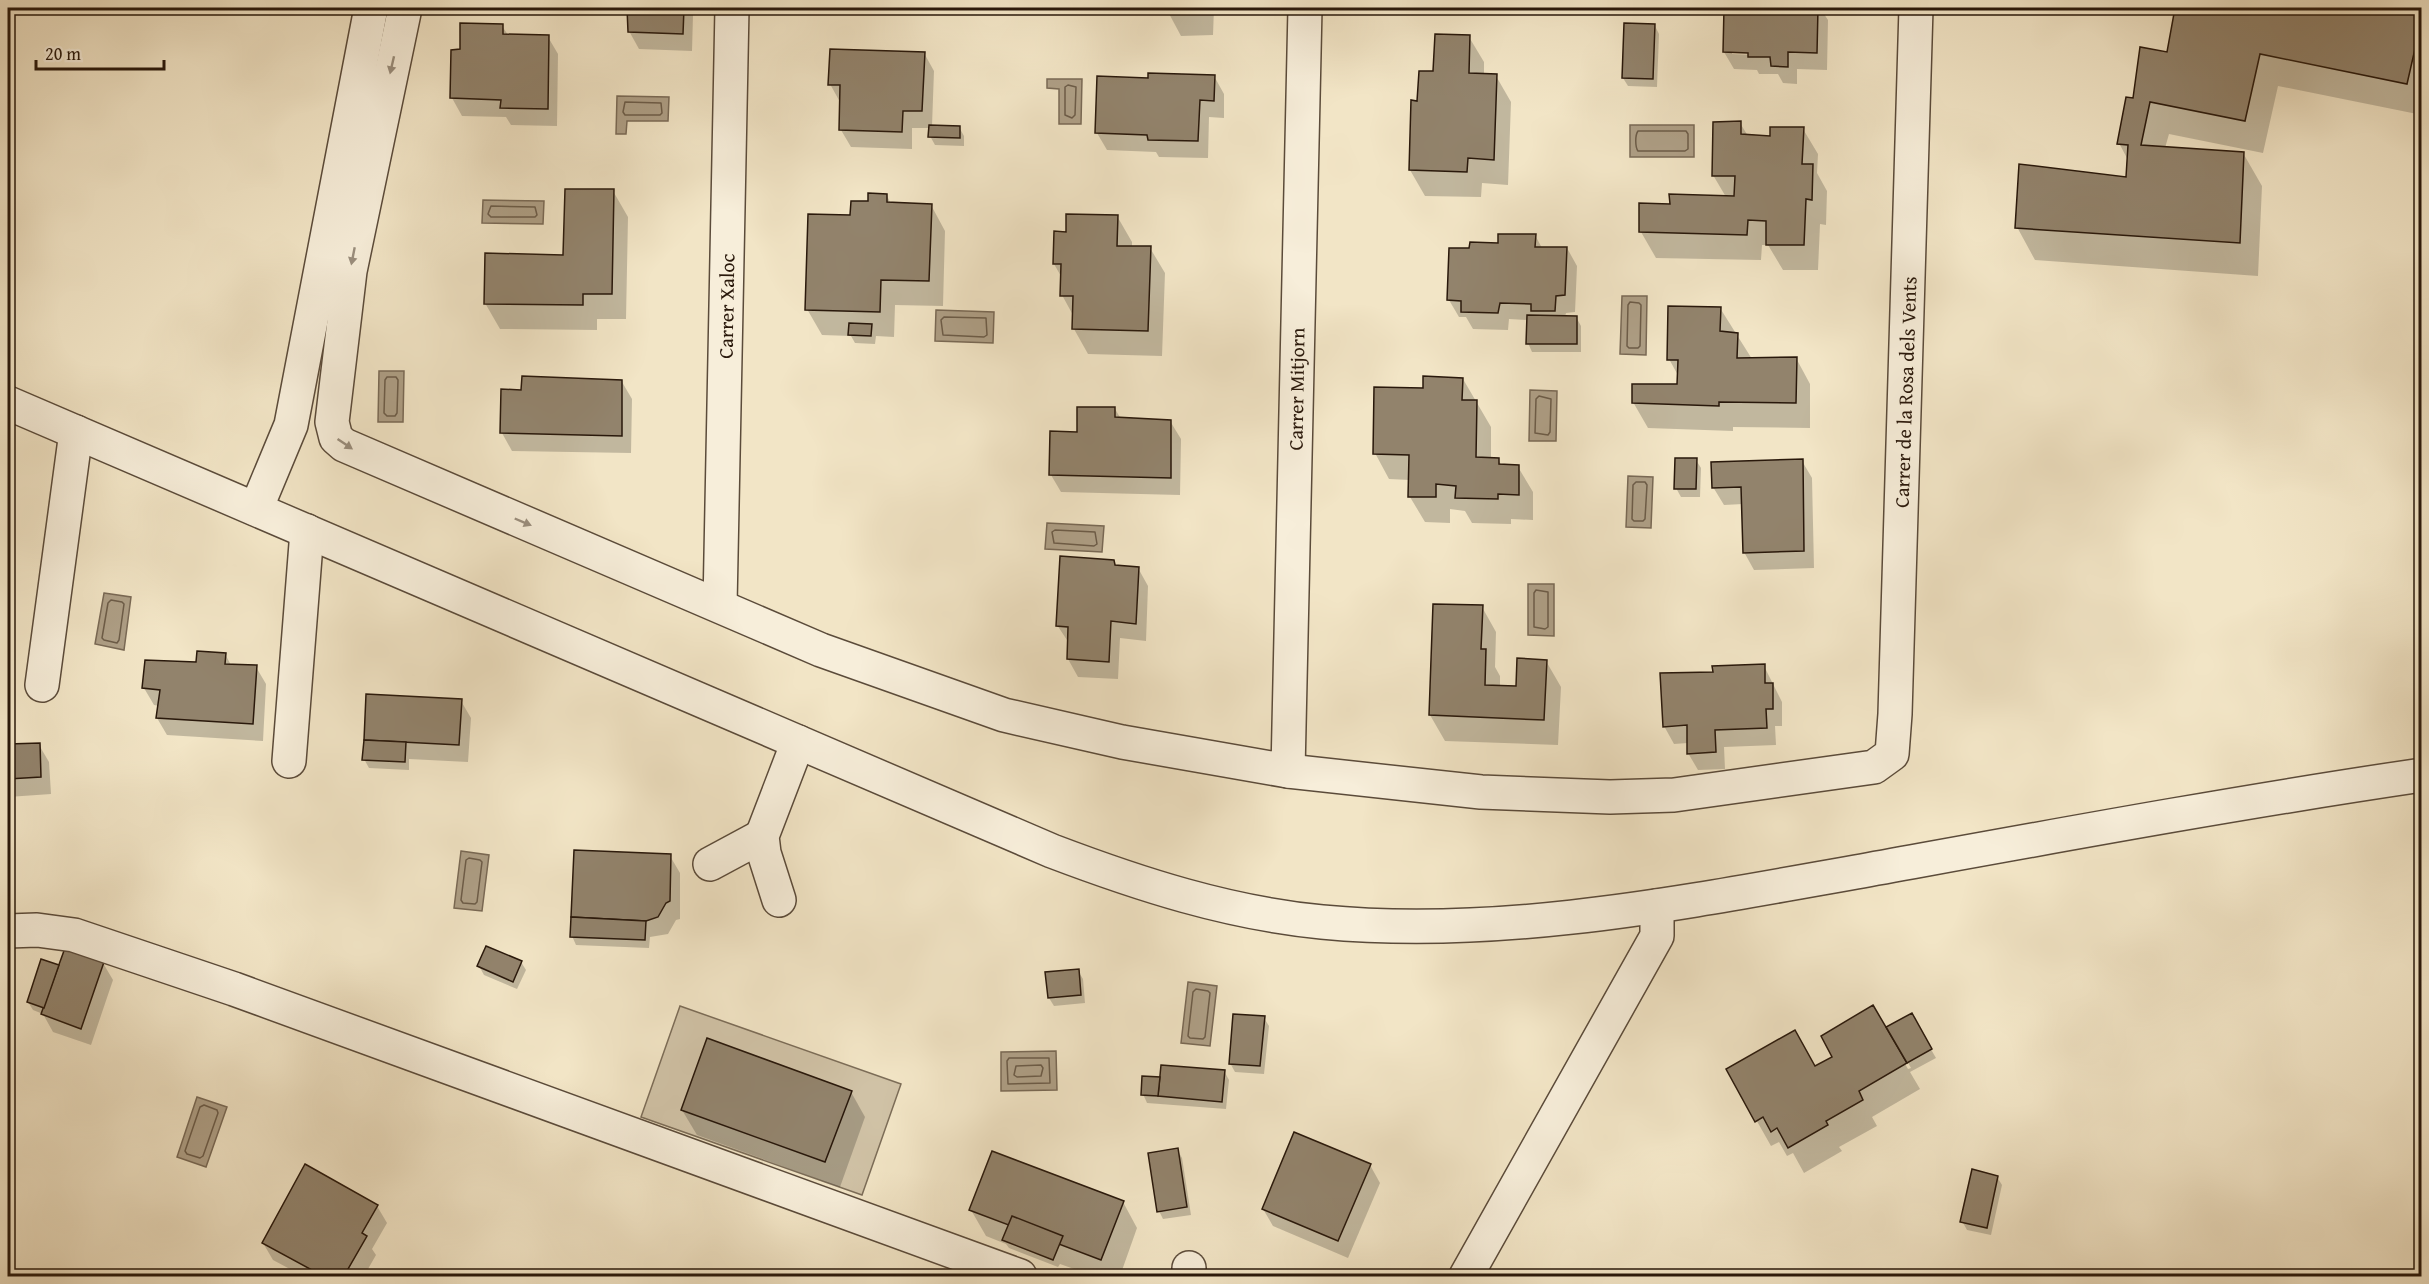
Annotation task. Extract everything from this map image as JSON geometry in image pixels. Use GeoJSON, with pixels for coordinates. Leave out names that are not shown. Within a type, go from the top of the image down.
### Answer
{"type":"FeatureCollection","features":[{"type":"Feature","properties":{"kind":"street"},"geometry":{"type":"LineString","coordinates":[[256,509],[291,425],[371,8]]}},
{"type":"Feature","properties":{"kind":"street"},"geometry":{"type":"LineString","coordinates":[[405,8],[350,271],[332,422],[336,438],[355,450],[821,650],[1004,715],[1122,742],[1288,771]]}},
{"type":"Feature","properties":{"kind":"street","name":"Carrer Xaloc"},"geometry":{"type":"LineString","coordinates":[[720,605],[732,8]]}},
{"type":"Feature","properties":{"kind":"street","name":"Carrer Mitjorn"},"geometry":{"type":"LineString","coordinates":[[1288,771],[1305,8]]}},
{"type":"Feature","properties":{"kind":"street","name":"Carrer de la Rosa dels Vents"},"geometry":{"type":"LineString","coordinates":[[1288,771],[1481,792],[1610,797],[1674,795],[1874,767],[1892,754],[1916,8]]}},
{"type":"Feature","properties":{"kind":"street"},"geometry":{"type":"LineString","coordinates":[[8,403],[1052,851],[1127,880],[1183,896],[1319,922],[1420,926],[1497,924],[1657,906],[2292,794],[2421,775]]}},
{"type":"Feature","properties":{"kind":"street"},"geometry":{"type":"LineString","coordinates":[[42,685],[75,432]]}},
{"type":"Feature","properties":{"kind":"street"},"geometry":{"type":"LineString","coordinates":[[288,761],[307,531]]}},
{"type":"Feature","properties":{"kind":"street"},"geometry":{"type":"LineString","coordinates":[[779,900],[764,853],[762,836],[798,742]]}},
{"type":"Feature","properties":{"kind":"street"},"geometry":{"type":"LineString","coordinates":[[710,864],[762,836]]}},
{"type":"Feature","properties":{"kind":"street"},"geometry":{"type":"LineString","coordinates":[[1466,1276],[1657,936],[1657,906]]}},
{"type":"Feature","properties":{"kind":"street"},"geometry":{"type":"LineString","coordinates":[[8,931],[37,930],[74,935],[234,989],[1020,1276]]}},
{"type":"Feature","properties":{"kind":"shaded area"},"geometry":{"type":"Polygon","coordinates":[[[680,1006],[901,1084],[862,1195],[641,1117],[680,1006]]]}},
{"type":"Feature","properties":{"kind":"water"},"geometry":{"type":"Polygon","coordinates":[[[1047,79],[1082,79],[1081,124],[1059,124],[1059,89],[1047,88],[1047,79]]]}},
{"type":"Feature","properties":{"kind":"water"},"geometry":{"type":"Polygon","coordinates":[[[617,96],[669,97],[668,121],[627,121],[626,134],[616,134],[617,96]]]}},
{"type":"Feature","properties":{"kind":"water"},"geometry":{"type":"Polygon","coordinates":[[[1630,125],[1694,125],[1694,157],[1630,157],[1630,125]]]}},
{"type":"Feature","properties":{"kind":"water"},"geometry":{"type":"Polygon","coordinates":[[[483,200],[544,201],[543,224],[482,223],[483,200]]]}},
{"type":"Feature","properties":{"kind":"water"},"geometry":{"type":"Polygon","coordinates":[[[1622,296],[1647,296],[1646,355],[1620,354],[1622,296]]]}},
{"type":"Feature","properties":{"kind":"water"},"geometry":{"type":"Polygon","coordinates":[[[936,310],[994,312],[993,343],[935,341],[936,310]]]}},
{"type":"Feature","properties":{"kind":"water"},"geometry":{"type":"Polygon","coordinates":[[[379,371],[404,371],[403,422],[378,422],[379,371]]]}},
{"type":"Feature","properties":{"kind":"water"},"geometry":{"type":"Polygon","coordinates":[[[1530,390],[1557,391],[1556,441],[1529,441],[1530,390]]]}},
{"type":"Feature","properties":{"kind":"water"},"geometry":{"type":"Polygon","coordinates":[[[1628,476],[1653,477],[1651,528],[1626,527],[1628,476]]]}},
{"type":"Feature","properties":{"kind":"water"},"geometry":{"type":"Polygon","coordinates":[[[1047,523],[1104,526],[1102,552],[1045,549],[1047,523]]]}},
{"type":"Feature","properties":{"kind":"water"},"geometry":{"type":"Polygon","coordinates":[[[1528,584],[1554,584],[1554,636],[1528,635],[1528,584]]]}},
{"type":"Feature","properties":{"kind":"water"},"geometry":{"type":"Polygon","coordinates":[[[104,593],[131,597],[124,650],[95,644],[104,593]]]}},
{"type":"Feature","properties":{"kind":"water"},"geometry":{"type":"Polygon","coordinates":[[[461,851],[489,855],[482,911],[454,908],[461,851]]]}},
{"type":"Feature","properties":{"kind":"water"},"geometry":{"type":"Polygon","coordinates":[[[1188,982],[1217,986],[1210,1046],[1181,1043],[1188,982]]]}},
{"type":"Feature","properties":{"kind":"water"},"geometry":{"type":"Polygon","coordinates":[[[1056,1051],[1057,1090],[1001,1091],[1001,1052],[1056,1051]]]}},
{"type":"Feature","properties":{"kind":"water"},"geometry":{"type":"Polygon","coordinates":[[[197,1097],[227,1107],[206,1167],[177,1157],[197,1097]]]}},
{"type":"Feature","properties":{"kind":"building"},"geometry":{"type":"Polygon","coordinates":[[[627,8],[684,8],[683,34],[628,32],[627,8]]]}},
{"type":"Feature","properties":{"kind":"building"},"geometry":{"type":"Polygon","coordinates":[[[1165,8],[1199,8],[1199,10],[1165,10],[1165,8]]]}},
{"type":"Feature","properties":{"kind":"building"},"geometry":{"type":"Polygon","coordinates":[[[1724,8],[1818,8],[1817,53],[1788,52],[1788,67],[1771,66],[1770,57],[1748,57],[1748,53],[1723,52],[1724,8]]]}},
{"type":"Feature","properties":{"kind":"building"},"geometry":{"type":"Polygon","coordinates":[[[2175,8],[2420,8],[2422,18],[2407,84],[2260,54],[2245,121],[2150,102],[2141,145],[2244,152],[2240,243],[2015,228],[2019,164],[2126,177],[2128,145],[2117,144],[2126,97],[2133,98],[2140,47],[2167,52],[2175,8]]]}},
{"type":"Feature","properties":{"kind":"building"},"geometry":{"type":"Polygon","coordinates":[[[460,23],[503,24],[503,34],[549,35],[548,109],[500,108],[501,100],[450,98],[451,50],[460,49],[460,23]]]}},
{"type":"Feature","properties":{"kind":"building"},"geometry":{"type":"Polygon","coordinates":[[[1624,23],[1655,24],[1653,79],[1622,78],[1624,23]]]}},
{"type":"Feature","properties":{"kind":"building"},"geometry":{"type":"Polygon","coordinates":[[[1435,34],[1470,35],[1469,73],[1497,74],[1494,160],[1468,158],[1467,172],[1409,170],[1411,100],[1417,101],[1419,71],[1433,71],[1435,34]]]}},
{"type":"Feature","properties":{"kind":"building"},"geometry":{"type":"Polygon","coordinates":[[[830,49],[925,52],[922,111],[903,111],[902,132],[839,130],[840,85],[828,85],[830,49]]]}},
{"type":"Feature","properties":{"kind":"building"},"geometry":{"type":"Polygon","coordinates":[[[1148,73],[1215,75],[1214,101],[1200,100],[1198,141],[1148,140],[1147,135],[1095,133],[1097,76],[1148,78],[1148,73]]]}},
{"type":"Feature","properties":{"kind":"building"},"geometry":{"type":"Polygon","coordinates":[[[1741,121],[1741,134],[1770,136],[1770,127],[1804,127],[1802,164],[1813,164],[1812,200],[1806,199],[1804,245],[1766,245],[1766,221],[1748,220],[1747,235],[1639,232],[1639,203],[1670,204],[1669,194],[1734,196],[1735,176],[1712,176],[1713,122],[1741,121]]]}},
{"type":"Feature","properties":{"kind":"building"},"geometry":{"type":"Polygon","coordinates":[[[929,125],[960,126],[960,138],[928,137],[929,125]]]}},
{"type":"Feature","properties":{"kind":"building"},"geometry":{"type":"Polygon","coordinates":[[[565,189],[614,189],[612,294],[583,294],[583,305],[484,304],[485,253],[563,255],[565,189]]]}},
{"type":"Feature","properties":{"kind":"building"},"geometry":{"type":"Polygon","coordinates":[[[868,193],[887,194],[887,202],[932,204],[929,281],[881,280],[880,312],[805,310],[808,214],[850,215],[851,201],[868,201],[868,193]]]}},
{"type":"Feature","properties":{"kind":"building"},"geometry":{"type":"Polygon","coordinates":[[[1066,214],[1118,215],[1117,246],[1151,246],[1148,331],[1072,329],[1073,296],[1060,296],[1061,264],[1053,264],[1054,231],[1066,232],[1066,214]]]}},
{"type":"Feature","properties":{"kind":"building"},"geometry":{"type":"Polygon","coordinates":[[[1498,234],[1536,234],[1535,247],[1567,247],[1565,295],[1556,296],[1555,311],[1531,311],[1531,304],[1500,303],[1498,313],[1461,312],[1461,301],[1447,300],[1449,248],[1469,248],[1470,242],[1498,243],[1498,234]]]}},
{"type":"Feature","properties":{"kind":"building"},"geometry":{"type":"Polygon","coordinates":[[[1668,306],[1721,307],[1720,331],[1738,333],[1737,358],[1797,357],[1796,403],[1719,402],[1719,406],[1632,403],[1632,384],[1677,384],[1678,360],[1667,360],[1668,306]]]}},
{"type":"Feature","properties":{"kind":"building"},"geometry":{"type":"Polygon","coordinates":[[[1527,315],[1577,316],[1577,344],[1526,344],[1527,315]]]}},
{"type":"Feature","properties":{"kind":"building"},"geometry":{"type":"Polygon","coordinates":[[[849,323],[872,324],[871,336],[848,335],[849,323]]]}},
{"type":"Feature","properties":{"kind":"building"},"geometry":{"type":"Polygon","coordinates":[[[522,376],[622,380],[622,436],[500,433],[501,389],[521,390],[522,376]]]}},
{"type":"Feature","properties":{"kind":"building"},"geometry":{"type":"Polygon","coordinates":[[[1423,376],[1463,378],[1462,400],[1477,400],[1476,457],[1499,458],[1499,464],[1519,465],[1519,495],[1498,494],[1498,499],[1455,498],[1456,486],[1436,484],[1436,497],[1408,497],[1409,455],[1373,454],[1374,387],[1423,388],[1423,376]]]}},
{"type":"Feature","properties":{"kind":"building"},"geometry":{"type":"Polygon","coordinates":[[[1077,407],[1115,407],[1115,417],[1171,420],[1171,478],[1049,475],[1050,431],[1077,432],[1077,407]]]}},
{"type":"Feature","properties":{"kind":"building"},"geometry":{"type":"Polygon","coordinates":[[[1675,458],[1697,458],[1696,489],[1674,489],[1675,458]]]}},
{"type":"Feature","properties":{"kind":"building"},"geometry":{"type":"Polygon","coordinates":[[[1803,459],[1804,551],[1743,553],[1741,487],[1712,488],[1711,462],[1803,459]]]}},
{"type":"Feature","properties":{"kind":"building"},"geometry":{"type":"Polygon","coordinates":[[[1060,556],[1114,560],[1115,565],[1139,567],[1136,624],[1111,621],[1109,662],[1067,659],[1068,627],[1056,626],[1060,556]]]}},
{"type":"Feature","properties":{"kind":"building"},"geometry":{"type":"Polygon","coordinates":[[[1433,604],[1483,605],[1481,649],[1486,649],[1485,685],[1516,686],[1517,658],[1547,660],[1544,720],[1429,715],[1433,604]]]}},
{"type":"Feature","properties":{"kind":"building"},"geometry":{"type":"Polygon","coordinates":[[[197,651],[226,653],[225,664],[257,665],[253,724],[156,718],[160,690],[142,688],[145,660],[196,662],[197,651]]]}},
{"type":"Feature","properties":{"kind":"building"},"geometry":{"type":"Polygon","coordinates":[[[1765,664],[1765,683],[1773,683],[1773,709],[1766,709],[1767,728],[1715,730],[1716,752],[1687,754],[1687,725],[1663,727],[1660,673],[1713,672],[1712,666],[1765,664]]]}},
{"type":"Feature","properties":{"kind":"building"},"geometry":{"type":"Polygon","coordinates":[[[366,694],[462,699],[459,745],[364,740],[366,694]]]}},
{"type":"Feature","properties":{"kind":"building"},"geometry":{"type":"Polygon","coordinates":[[[364,740],[406,742],[405,762],[362,760],[364,740]]]}},
{"type":"Feature","properties":{"kind":"building"},"geometry":{"type":"Polygon","coordinates":[[[40,743],[41,777],[8,779],[8,744],[40,743]]]}},
{"type":"Feature","properties":{"kind":"building"},"geometry":{"type":"Polygon","coordinates":[[[574,850],[671,854],[670,901],[666,903],[658,917],[646,921],[571,917],[574,850]]]}},
{"type":"Feature","properties":{"kind":"building"},"geometry":{"type":"Polygon","coordinates":[[[571,917],[646,921],[645,940],[570,937],[571,917]]]}},
{"type":"Feature","properties":{"kind":"building"},"geometry":{"type":"Polygon","coordinates":[[[486,946],[522,961],[513,982],[477,966],[486,946]]]}},
{"type":"Feature","properties":{"kind":"building"},"geometry":{"type":"Polygon","coordinates":[[[65,948],[104,962],[81,1029],[41,1014],[65,948]]]}},
{"type":"Feature","properties":{"kind":"building"},"geometry":{"type":"Polygon","coordinates":[[[41,959],[59,965],[44,1008],[27,1002],[41,959]]]}},
{"type":"Feature","properties":{"kind":"building"},"geometry":{"type":"Polygon","coordinates":[[[1079,969],[1081,995],[1048,998],[1045,972],[1079,969]]]}},
{"type":"Feature","properties":{"kind":"building"},"geometry":{"type":"Polygon","coordinates":[[[1873,1005],[1907,1063],[1859,1091],[1863,1100],[1826,1121],[1828,1125],[1788,1148],[1777,1128],[1771,1132],[1763,1117],[1755,1122],[1726,1069],[1795,1030],[1815,1066],[1832,1057],[1821,1036],[1873,1005]]]}},
{"type":"Feature","properties":{"kind":"building"},"geometry":{"type":"Polygon","coordinates":[[[1912,1013],[1932,1049],[1907,1063],[1886,1027],[1912,1013]]]}},
{"type":"Feature","properties":{"kind":"building"},"geometry":{"type":"Polygon","coordinates":[[[1233,1014],[1265,1016],[1260,1066],[1229,1064],[1233,1014]]]}},
{"type":"Feature","properties":{"kind":"building"},"geometry":{"type":"Polygon","coordinates":[[[707,1038],[852,1091],[825,1162],[681,1110],[707,1038]]]}},
{"type":"Feature","properties":{"kind":"building"},"geometry":{"type":"Polygon","coordinates":[[[1161,1065],[1225,1070],[1222,1102],[1158,1096],[1161,1065]]]}},
{"type":"Feature","properties":{"kind":"building"},"geometry":{"type":"Polygon","coordinates":[[[1142,1076],[1160,1077],[1158,1096],[1141,1095],[1142,1076]]]}},
{"type":"Feature","properties":{"kind":"building"},"geometry":{"type":"Polygon","coordinates":[[[1294,1132],[1371,1164],[1338,1241],[1262,1209],[1294,1132]]]}},
{"type":"Feature","properties":{"kind":"building"},"geometry":{"type":"Polygon","coordinates":[[[1178,1148],[1187,1207],[1157,1212],[1148,1153],[1178,1148]]]}},
{"type":"Feature","properties":{"kind":"building"},"geometry":{"type":"Polygon","coordinates":[[[992,1151],[1124,1201],[1101,1260],[969,1210],[992,1151]]]}},
{"type":"Feature","properties":{"kind":"building"},"geometry":{"type":"Polygon","coordinates":[[[305,1164],[378,1205],[362,1233],[367,1236],[344,1276],[323,1276],[262,1243],[305,1164]]]}},
{"type":"Feature","properties":{"kind":"building"},"geometry":{"type":"Polygon","coordinates":[[[1972,1169],[1998,1176],[1987,1228],[1960,1222],[1972,1169]]]}},
{"type":"Feature","properties":{"kind":"building"},"geometry":{"type":"Polygon","coordinates":[[[1012,1216],[1063,1236],[1053,1260],[1002,1240],[1012,1216]]]}},
{"type":"Feature","properties":{"kind":"building"},"geometry":{"type":"Polygon","coordinates":[[[2010,1270],[2022,1272],[2021,1276],[2008,1276],[2010,1270]]]}}]}
